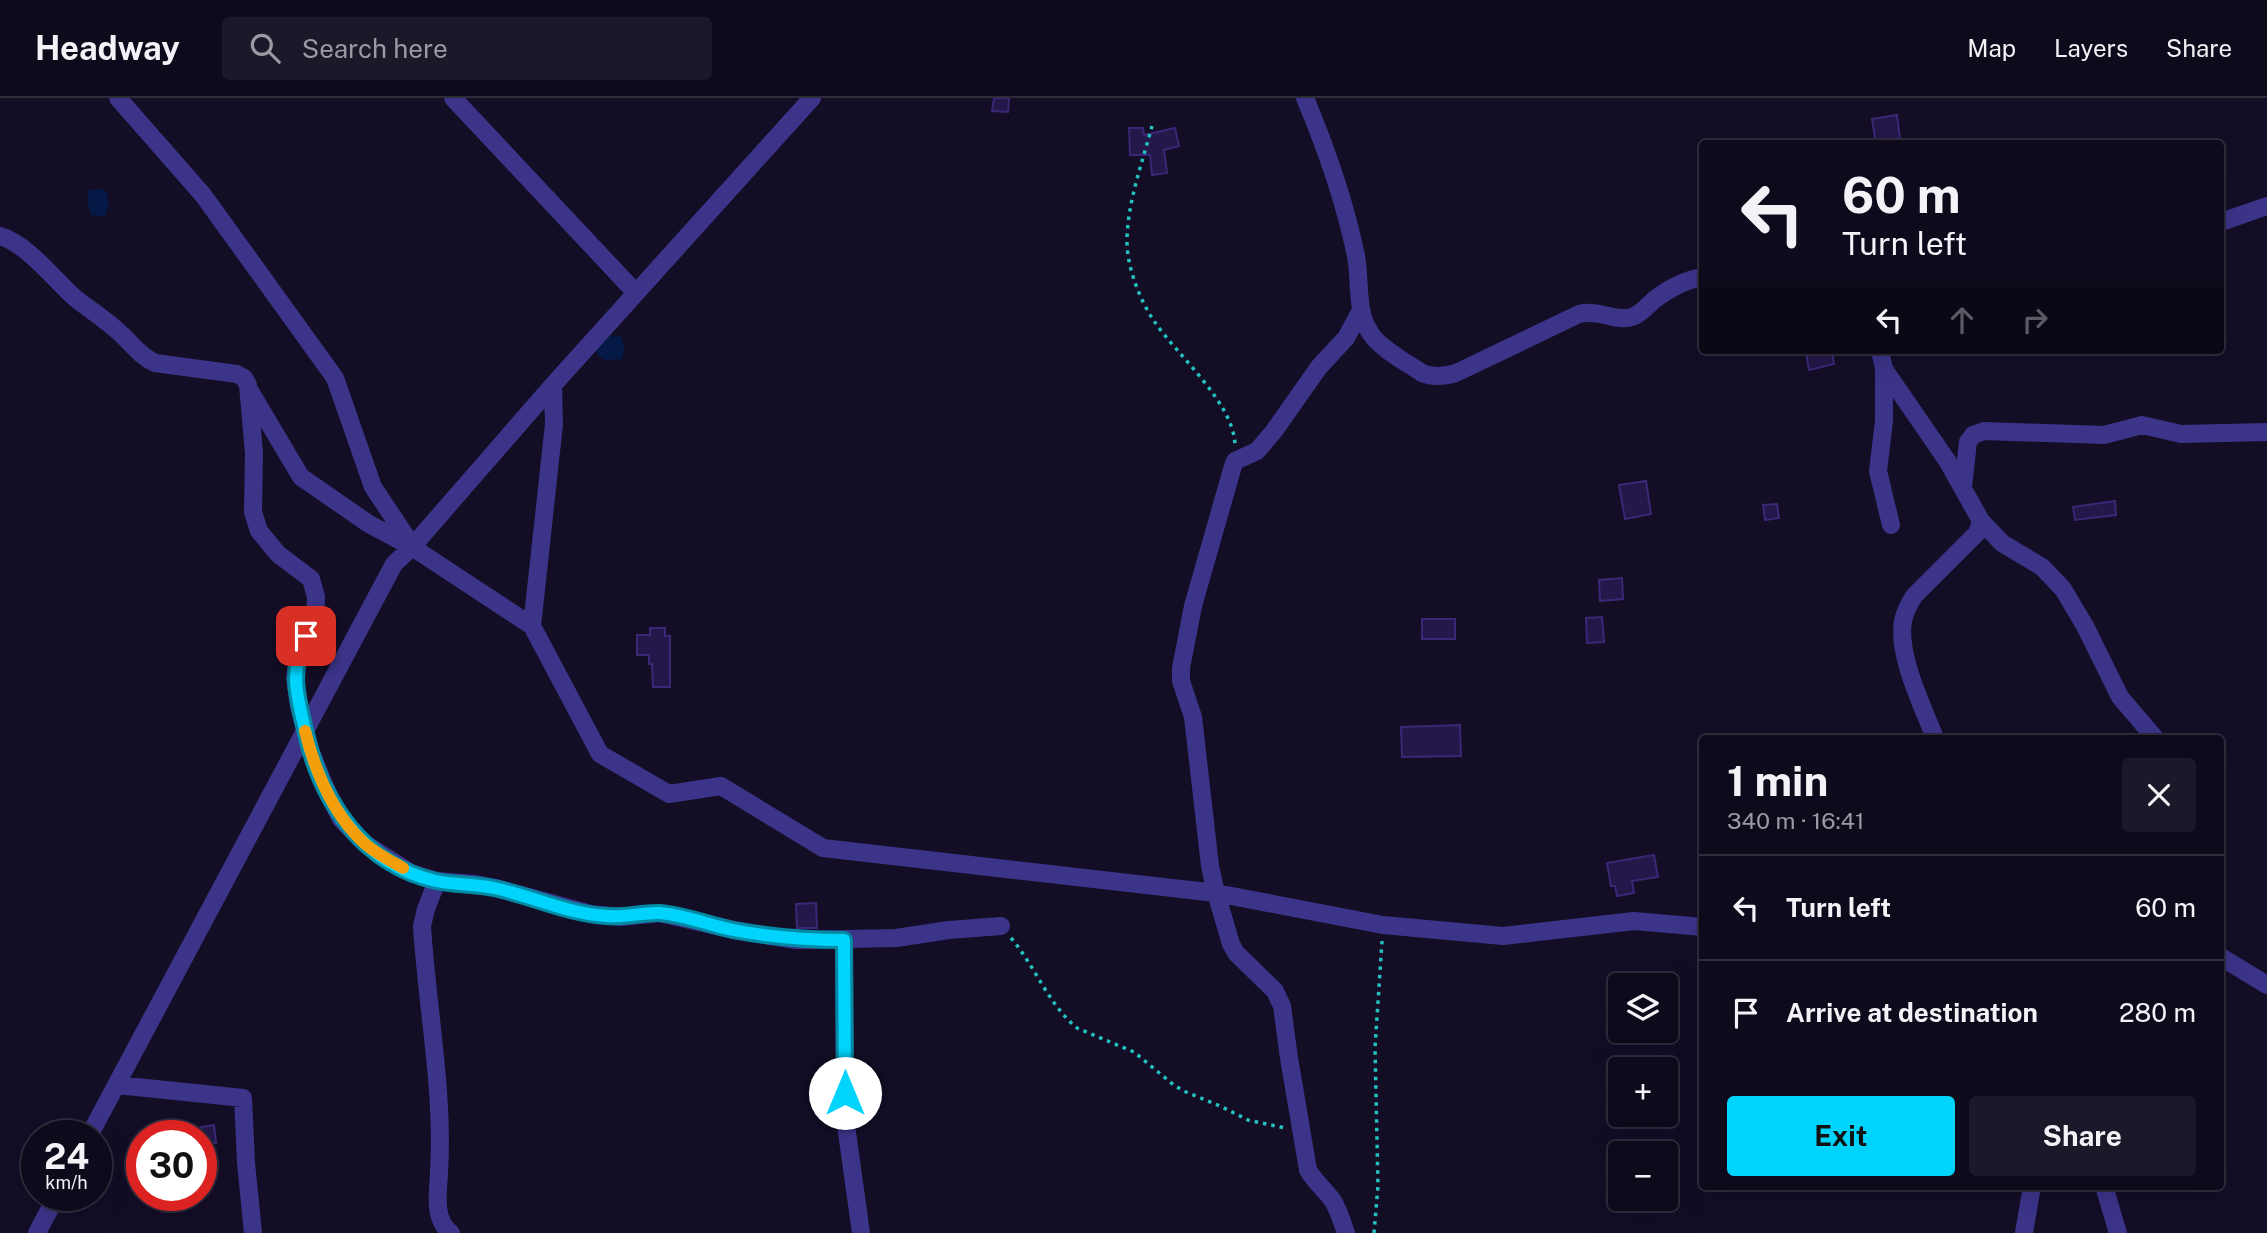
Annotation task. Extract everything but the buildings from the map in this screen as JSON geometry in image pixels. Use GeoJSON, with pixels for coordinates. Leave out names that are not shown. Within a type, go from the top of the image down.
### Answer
{"type":"FeatureCollection","features":[{"type":"Feature","properties":{"kind":"street"},"geometry":{"type":"LineString","coordinates":[[118,98],[203,195],[335,377],[373,487],[412,547]]}},
{"type":"Feature","properties":{"kind":"street"},"geometry":{"type":"LineString","coordinates":[[453,98],[636,293]]}},
{"type":"Feature","properties":{"kind":"street"},"geometry":{"type":"LineString","coordinates":[[98,1120],[394,564],[812,98]]}},
{"type":"Feature","properties":{"kind":"street"},"geometry":{"type":"LineString","coordinates":[[1305,98],[1325,148],[1357,258],[1361,310],[1370,333],[1381,344],[1428,376],[1456,373],[1579,314],[1595,312],[1621,318],[1636,315],[1657,298],[1684,282],[1699,278]]}},
{"type":"Feature","properties":{"kind":"street"},"geometry":{"type":"LineString","coordinates":[[2224,221],[2267,206]]}},
{"type":"Feature","properties":{"kind":"street"},"geometry":{"type":"LineString","coordinates":[[0,236],[21,248],[146,359],[155,363],[237,374],[244,378],[302,477],[369,524],[412,547],[532,626],[600,754],[669,794],[721,786],[823,848],[1216,893],[1383,925],[1503,936],[1634,921],[1699,927]]}},
{"type":"Feature","properties":{"kind":"street"},"geometry":{"type":"LineString","coordinates":[[1346,1233],[1332,1200],[1308,1170],[1282,1006],[1275,991],[1231,944],[1216,893],[1203,816],[1193,717],[1181,681],[1181,668],[1193,606],[1235,461],[1257,451],[1274,431],[1319,368],[1346,338],[1361,310]]}},
{"type":"Feature","properties":{"kind":"street"},"geometry":{"type":"LineString","coordinates":[[1881,354],[1884,369],[1884,421],[1878,471],[1891,525]]}},
{"type":"Feature","properties":{"kind":"street"},"geometry":{"type":"LineString","coordinates":[[1884,369],[1963,487],[1982,521],[2002,543],[2042,567],[2063,589],[2085,626],[2120,697],[2152,735]]}},
{"type":"Feature","properties":{"kind":"street"},"geometry":{"type":"LineString","coordinates":[[532,626],[554,424],[553,385]]}},
{"type":"Feature","properties":{"kind":"street"},"geometry":{"type":"LineString","coordinates":[[250,391],[254,520],[259,531],[278,554],[311,579],[316,597],[314,617],[298,656],[295,678],[305,731],[325,787],[341,819],[364,844],[411,873],[437,881],[496,888],[591,914],[621,916],[659,913],[734,930],[796,940],[896,938],[1001,926]]}},
{"type":"Feature","properties":{"kind":"street"},"geometry":{"type":"LineString","coordinates":[[1963,487],[1968,442],[1973,435],[1984,431],[2104,435],[2142,425],[2181,434],[2267,432]]}},
{"type":"Feature","properties":{"kind":"street"},"geometry":{"type":"LineString","coordinates":[[1934,735],[1909,669],[1903,642],[1903,622],[1907,607],[1914,596],[1977,533],[1982,521]]}},
{"type":"Feature","properties":{"kind":"street"},"geometry":{"type":"LineString","coordinates":[[437,881],[422,926],[437,1088],[440,1149],[438,1208],[445,1228],[452,1233]]}},
{"type":"Feature","properties":{"kind":"street"},"geometry":{"type":"LineString","coordinates":[[844,940],[845,1118],[861,1233]]}},
{"type":"Feature","properties":{"kind":"street"},"geometry":{"type":"LineString","coordinates":[[2224,959],[2267,985]]}},
{"type":"Feature","properties":{"kind":"street"},"geometry":{"type":"LineString","coordinates":[[117,1084],[243,1098],[253,1233]]}},
{"type":"Feature","properties":{"kind":"street"},"geometry":{"type":"LineString","coordinates":[[2024,1233],[2031,1190]]}},
{"type":"Feature","properties":{"kind":"street"},"geometry":{"type":"LineString","coordinates":[[2105,1190],[2118,1233]]}},
{"type":"Feature","properties":{"kind":"street"},"geometry":{"type":"LineString","coordinates":[[37,1233],[49,1211]]}},
{"type":"Feature","properties":{"kind":"path"},"geometry":{"type":"LineString","coordinates":[[1152,126],[1129,213],[1127,247],[1133,277],[1154,321],[1213,394],[1231,424],[1235,436],[1235,461]]}},
{"type":"Feature","properties":{"kind":"path"},"geometry":{"type":"LineString","coordinates":[[1374,1233],[1378,1186],[1375,1048],[1383,925]]}},
{"type":"Feature","properties":{"kind":"path"},"geometry":{"type":"LineString","coordinates":[[1001,926],[1018,946],[1054,1002],[1077,1028],[1134,1052],[1186,1092],[1248,1120],[1301,1131]]}},
{"type":"Feature","properties":{"kind":"water"},"geometry":{"type":"Polygon","coordinates":[[[100,188],[107,193],[109,206],[106,215],[98,217],[91,214],[88,191],[100,188]]]}},
{"type":"Feature","properties":{"kind":"water"},"geometry":{"type":"Polygon","coordinates":[[[621,336],[624,354],[621,359],[605,360],[598,356],[595,344],[599,337],[621,336]]]}},
{"type":"Feature","properties":{"kind":"slow traffic"},"geometry":{"type":"LineString","coordinates":[[305,731],[325,787],[341,819],[364,844],[403,868]]}},
{"type":"Feature","properties":{"kind":"route"},"geometry":{"type":"LineString","coordinates":[[306,636],[298,656],[295,678],[310,750],[341,819],[364,844],[411,873],[437,881],[496,888],[591,914],[621,916],[659,913],[734,930],[796,940],[844,940],[845,1093]]}}]}
